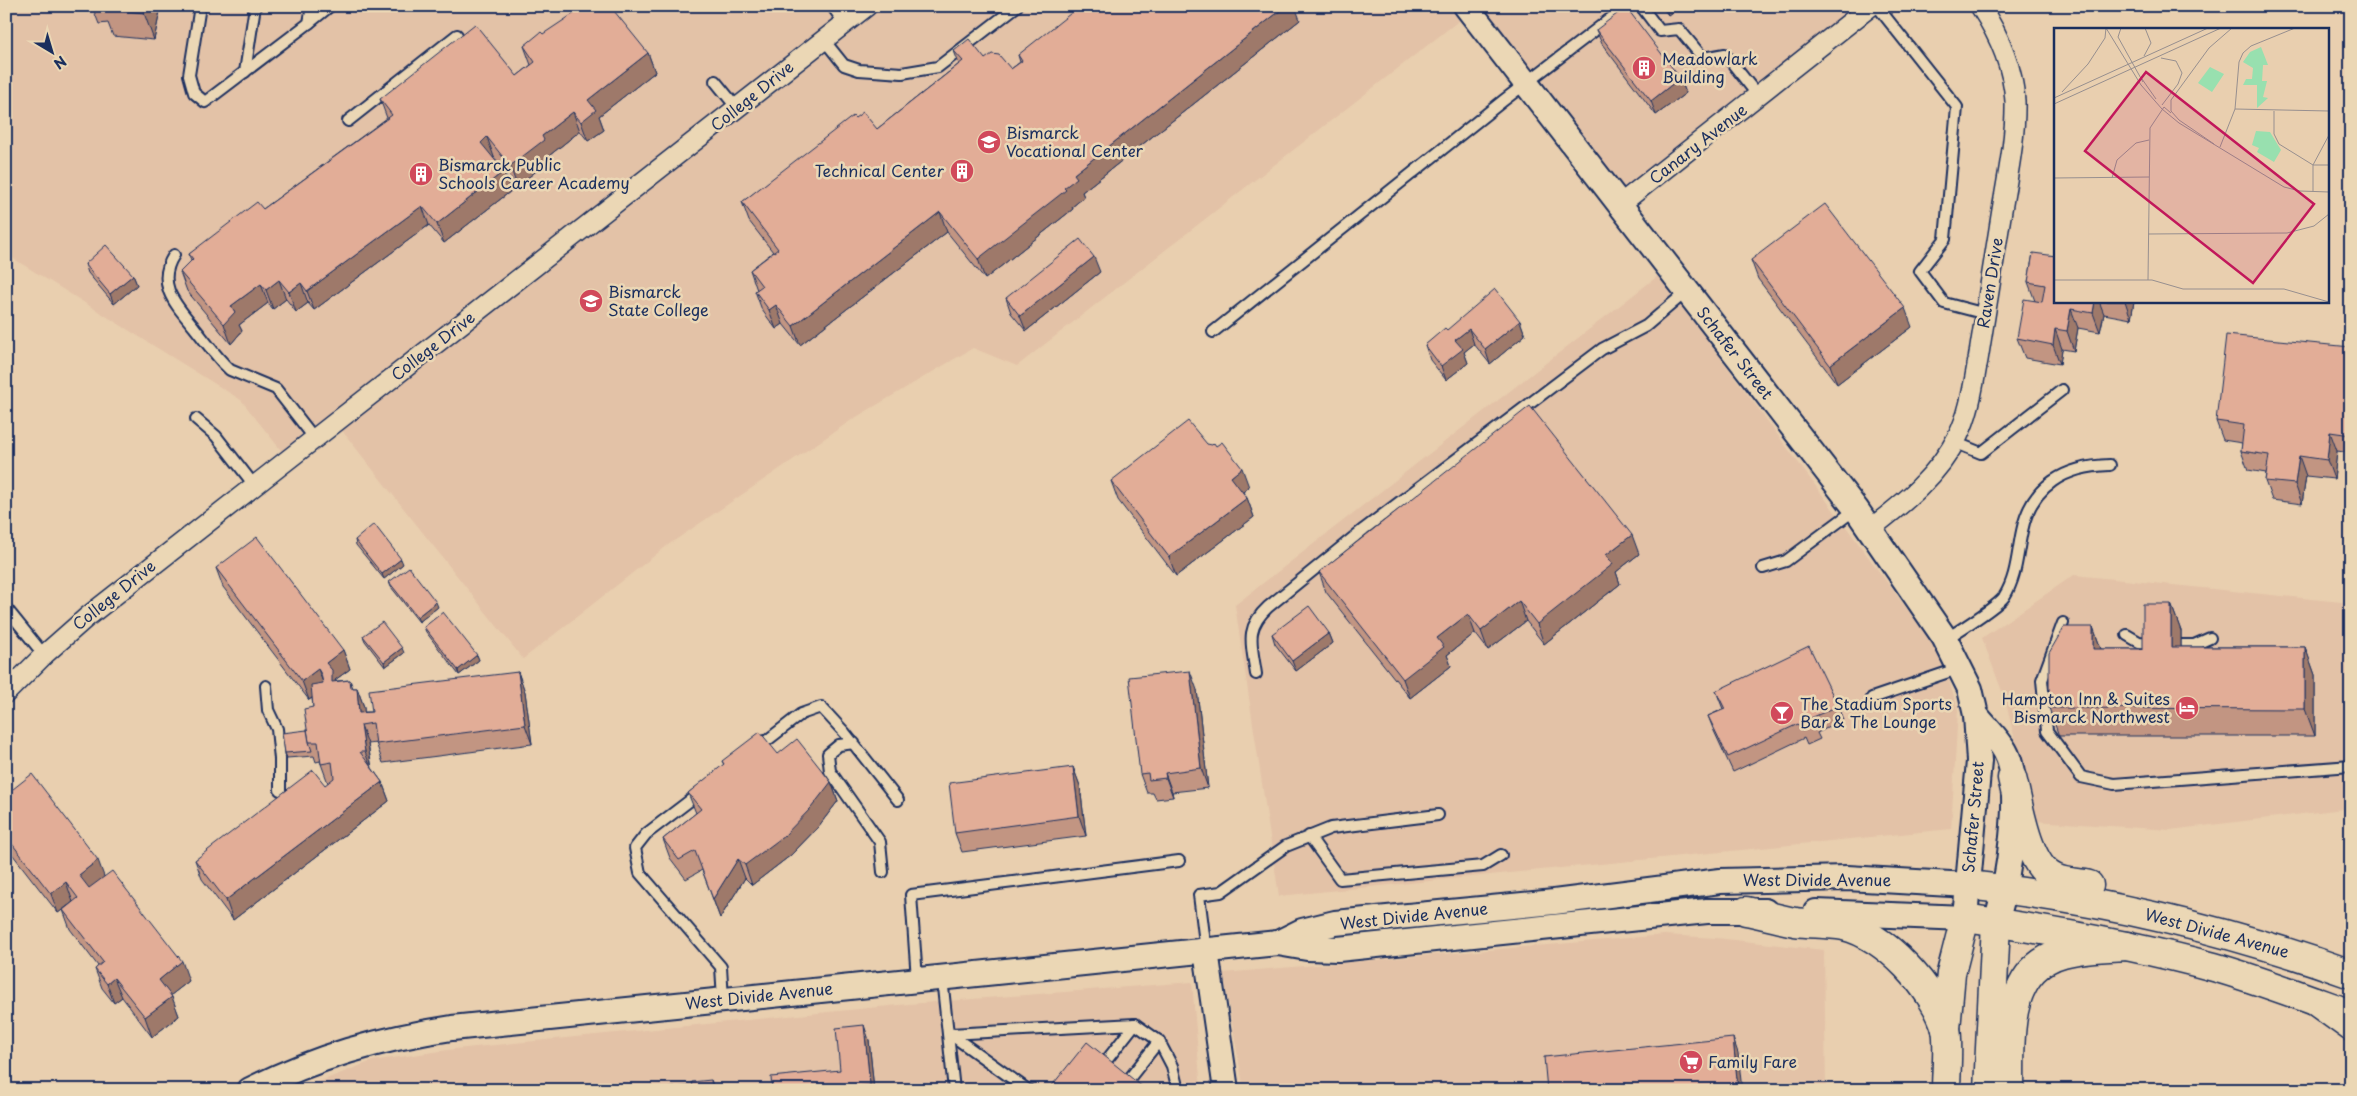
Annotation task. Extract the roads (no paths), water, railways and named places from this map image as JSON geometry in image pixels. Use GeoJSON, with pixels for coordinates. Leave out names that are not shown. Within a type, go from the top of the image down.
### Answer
{"type":"FeatureCollection","features":[{"type":"Feature","properties":{"kind":"main road"},"geometry":{"type":"LineString","coordinates":[[2012,778],[2025,833],[2035,860],[2054,878],[2088,884],[2144,913]]}},
{"type":"Feature","properties":{"kind":"main road","name":"West Divide Avenue"},"geometry":{"type":"LineString","coordinates":[[1968,885],[2006,889],[2144,913],[2225,933],[2351,974]]}},
{"type":"Feature","properties":{"kind":"main road"},"geometry":{"type":"LineString","coordinates":[[1746,911],[1794,922],[1844,926],[1876,940],[1902,960],[1915,976],[1936,1008],[1946,1029]]}},
{"type":"Feature","properties":{"kind":"main road"},"geometry":{"type":"LineString","coordinates":[[1946,1090],[1946,1029],[1951,973],[1965,918]]}},
{"type":"Feature","properties":{"kind":"main road","name":"West Divide Avenue"},"geometry":{"type":"LineString","coordinates":[[1965,918],[2128,946],[2216,968],[2351,1014]]}},
{"type":"Feature","properties":{"kind":"main road"},"geometry":{"type":"LineString","coordinates":[[1988,1090],[1996,923]]}},
{"type":"Feature","properties":{"kind":"main road"},"geometry":{"type":"LineString","coordinates":[[2010,1090],[2012,1019],[2023,982],[2032,968],[2045,959],[2062,953],[2081,949],[2128,946]]}},
{"type":"Feature","properties":{"kind":"main road"},"geometry":{"type":"LineString","coordinates":[[2315,1001],[2351,1027]]}},
{"type":"Feature","properties":{"kind":"street","name":"College Drive"},"geometry":{"type":"LineString","coordinates":[[6,693],[44,655],[87,617],[867,6]]}},
{"type":"Feature","properties":{"kind":"street","name":"Schafer Street"},"geometry":{"type":"LineString","coordinates":[[1466,6],[1618,206],[1687,291],[1856,509],[1946,639],[1970,689],[1976,715],[1979,762],[1965,918]]}},
{"type":"Feature","properties":{"kind":"street","name":"Canary Avenue"},"geometry":{"type":"LineString","coordinates":[[1618,206],[1871,6]]}},
{"type":"Feature","properties":{"kind":"street","name":"Raven Drive"},"geometry":{"type":"LineString","coordinates":[[1870,529],[1921,487],[1935,472],[1954,442],[1969,408],[1986,314],[2012,142],[2015,101],[2011,71],[2006,56],[1991,23],[1980,6]]}},
{"type":"Feature","properties":{"kind":"street","name":"Schafer Street"},"geometry":{"type":"LineString","coordinates":[[1976,715],[2006,752],[2012,778],[2013,821],[2006,889],[1996,923]]}},
{"type":"Feature","properties":{"kind":"street","name":"West Divide Avenue"},"geometry":{"type":"LineString","coordinates":[[1278,943],[1302,931],[1334,923],[1554,902],[1720,881],[1779,878],[1847,878],[1968,885]]}},
{"type":"Feature","properties":{"kind":"street","name":"West Divide Avenue"},"geometry":{"type":"LineString","coordinates":[[250,1090],[326,1056],[402,1036],[452,1028],[917,979],[1278,943],[1307,948],[1338,949],[1706,911],[1895,914],[1965,918]]}},
{"type":"Feature","properties":{"kind":"street"},"geometry":{"type":"LineString","coordinates":[[1206,951],[1226,1090]]}},
{"type":"Feature","properties":{"kind":"lane"},"geometry":{"type":"LineString","coordinates":[[200,6],[189,75],[194,92],[205,102],[330,6]]}},
{"type":"Feature","properties":{"kind":"lane"},"geometry":{"type":"LineString","coordinates":[[245,72],[255,6]]}},
{"type":"Feature","properties":{"kind":"lane"},"geometry":{"type":"LineString","coordinates":[[309,23],[312,6]]}},
{"type":"Feature","properties":{"kind":"lane"},"geometry":{"type":"LineString","coordinates":[[832,6],[845,24]]}},
{"type":"Feature","properties":{"kind":"lane"},"geometry":{"type":"LineString","coordinates":[[824,40],[844,65],[859,70],[902,73],[938,68],[1017,6]]}},
{"type":"Feature","properties":{"kind":"lane"},"geometry":{"type":"LineString","coordinates":[[1213,332],[1525,84],[1627,6]]}},
{"type":"Feature","properties":{"kind":"lane"},"geometry":{"type":"LineString","coordinates":[[1641,6],[1660,31],[1679,29],[1703,58],[1725,54],[1758,97]]}},
{"type":"Feature","properties":{"kind":"lane"},"geometry":{"type":"LineString","coordinates":[[1877,6],[1957,107],[1945,239],[1920,271],[1944,303],[1986,314]]}},
{"type":"Feature","properties":{"kind":"lane"},"geometry":{"type":"LineString","coordinates":[[348,121],[457,35]]}},
{"type":"Feature","properties":{"kind":"lane"},"geometry":{"type":"LineString","coordinates":[[715,80],[737,108]]}},
{"type":"Feature","properties":{"kind":"lane"},"geometry":{"type":"LineString","coordinates":[[174,255],[167,265],[166,273],[166,283],[174,302],[230,370],[276,389],[315,439]]}},
{"type":"Feature","properties":{"kind":"lane"},"geometry":{"type":"LineString","coordinates":[[1256,674],[1250,634],[1258,616],[1268,607],[1364,529],[1602,348],[1646,326],[1687,291]]}},
{"type":"Feature","properties":{"kind":"lane"},"geometry":{"type":"LineString","coordinates":[[1954,442],[1981,454],[2062,390]]}},
{"type":"Feature","properties":{"kind":"lane"},"geometry":{"type":"LineString","coordinates":[[196,419],[216,436],[254,485]]}},
{"type":"Feature","properties":{"kind":"lane"},"geometry":{"type":"LineString","coordinates":[[1946,639],[2003,598],[2019,556],[2022,532],[2028,511],[2036,496],[2049,483],[2066,474],[2096,465],[2110,465]]}},
{"type":"Feature","properties":{"kind":"lane"},"geometry":{"type":"LineString","coordinates":[[1763,568],[1786,561],[1856,509]]}},
{"type":"Feature","properties":{"kind":"lane"},"geometry":{"type":"LineString","coordinates":[[6,608],[44,655]]}},
{"type":"Feature","properties":{"kind":"lane"},"geometry":{"type":"LineString","coordinates":[[2064,623],[2042,680],[2047,731],[2081,777],[2114,784],[2351,766]]}},
{"type":"Feature","properties":{"kind":"lane"},"geometry":{"type":"LineString","coordinates":[[2127,634],[2139,642],[2153,643]]}},
{"type":"Feature","properties":{"kind":"lane"},"geometry":{"type":"LineString","coordinates":[[2181,645],[2194,645],[2210,638]]}},
{"type":"Feature","properties":{"kind":"lane"},"geometry":{"type":"LineString","coordinates":[[1872,698],[1960,668]]}},
{"type":"Feature","properties":{"kind":"lane"},"geometry":{"type":"LineString","coordinates":[[266,686],[268,710],[277,730],[280,759],[280,790]]}},
{"type":"Feature","properties":{"kind":"lane"},"geometry":{"type":"LineString","coordinates":[[746,756],[800,714],[821,707],[854,743],[898,800]]}},
{"type":"Feature","properties":{"kind":"lane"},"geometry":{"type":"LineString","coordinates":[[854,743],[839,745],[828,754],[830,771],[880,842],[883,872]]}},
{"type":"Feature","properties":{"kind":"lane"},"geometry":{"type":"LineString","coordinates":[[708,786],[646,834],[635,848],[640,873],[721,967],[723,999]]}},
{"type":"Feature","properties":{"kind":"lane"},"geometry":{"type":"LineString","coordinates":[[1206,951],[1199,895],[1221,892],[1286,846],[1331,828],[1438,815]]}},
{"type":"Feature","properties":{"kind":"lane"},"geometry":{"type":"LineString","coordinates":[[1308,836],[1340,879],[1482,866],[1501,855]]}},
{"type":"Feature","properties":{"kind":"lane"},"geometry":{"type":"LineString","coordinates":[[917,979],[911,895],[1179,861]]}},
{"type":"Feature","properties":{"kind":"lane"},"geometry":{"type":"LineString","coordinates":[[942,978],[950,1034],[954,1090]]}},
{"type":"Feature","properties":{"kind":"lane"},"geometry":{"type":"LineString","coordinates":[[950,1034],[1135,1024],[1159,1042],[1172,1066],[1178,1090]]}},
{"type":"Feature","properties":{"kind":"lane"},"geometry":{"type":"LineString","coordinates":[[1106,1061],[1135,1024]]}},
{"type":"Feature","properties":{"kind":"lane"},"geometry":{"type":"LineString","coordinates":[[950,1034],[1028,1090]]}},
{"type":"Feature","properties":{"kind":"lane"},"geometry":{"type":"LineString","coordinates":[[1129,1079],[1159,1042]]}},
{"type":"Feature","properties":{"kind":"place","name":"Meadowlark Building"},"geometry":{"type":"Point","coordinates":[1644,68]}},
{"type":"Feature","properties":{"kind":"place","name":"Bismarck Vocational Center"},"geometry":{"type":"Point","coordinates":[989,142]}},
{"type":"Feature","properties":{"kind":"place","name":"Technical Center"},"geometry":{"type":"Point","coordinates":[962,171]}},
{"type":"Feature","properties":{"kind":"place","name":"Bismarck Public Schools Career Academy"},"geometry":{"type":"Point","coordinates":[421,174]}},
{"type":"Feature","properties":{"kind":"place","name":"Bismarck State College"},"geometry":{"type":"Point","coordinates":[591,301]}},
{"type":"Feature","properties":{"kind":"place","name":"Hampton Inn & Suites Bismarck Northwest"},"geometry":{"type":"Point","coordinates":[2187,708]}},
{"type":"Feature","properties":{"kind":"place","name":"The Stadium Sports Bar & The Lounge"},"geometry":{"type":"Point","coordinates":[1782,713]}},
{"type":"Feature","properties":{"kind":"place","name":"Family Fare"},"geometry":{"type":"Point","coordinates":[1691,1062]}}]}
